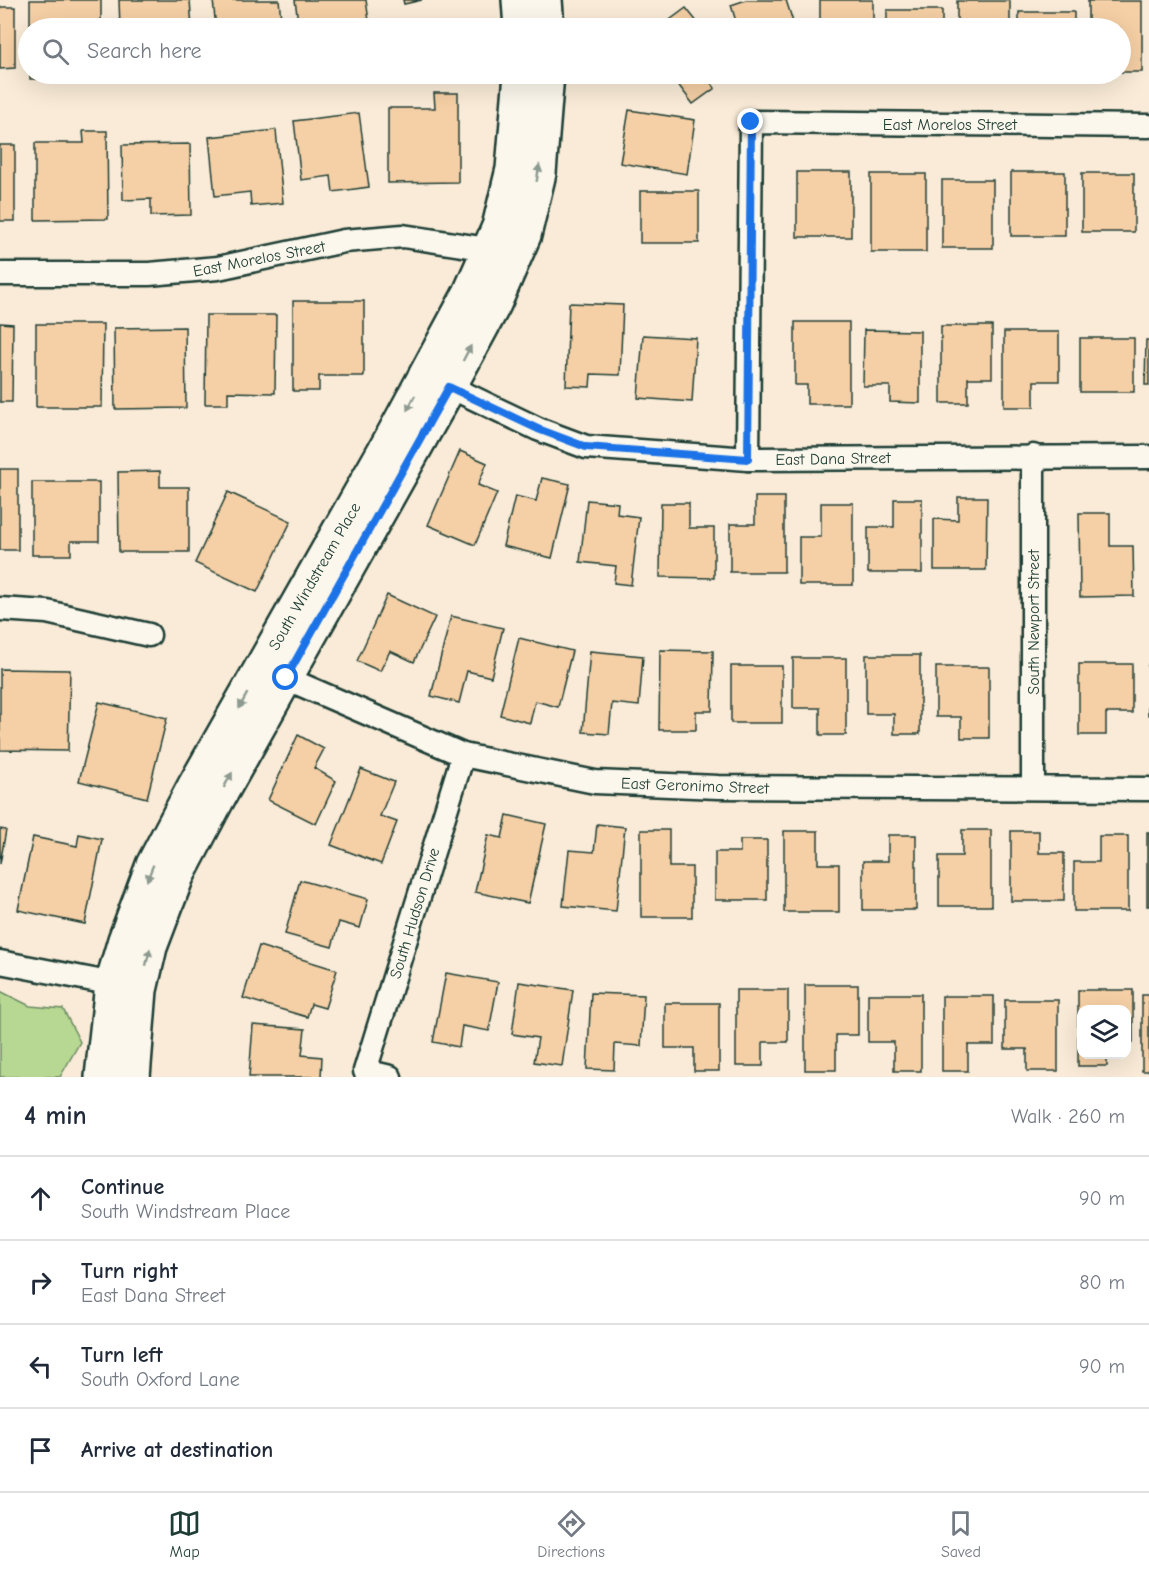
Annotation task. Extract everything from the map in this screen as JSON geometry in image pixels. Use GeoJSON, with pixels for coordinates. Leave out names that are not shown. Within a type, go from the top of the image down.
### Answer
{"type":"FeatureCollection","features":[{"type":"Feature","properties":{"kind":"street"},"geometry":{"type":"LineString","coordinates":[[519,0],[520,18]]}},
{"type":"Feature","properties":{"kind":"street"},"geometry":{"type":"LineString","coordinates":[[545,0],[546,18]]}},
{"type":"Feature","properties":{"kind":"street","name":"South Windstream Place"},"geometry":{"type":"LineString","coordinates":[[502,251],[499,227],[513,169],[520,84]]}},
{"type":"Feature","properties":{"kind":"street","name":"South Windstream Place"},"geometry":{"type":"LineString","coordinates":[[133,1077],[134,1039],[126,987],[125,940],[153,865],[274,672],[437,381],[470,293],[502,251],[524,235],[538,173],[546,84]]}},
{"type":"Feature","properties":{"kind":"street","name":"East Morelos Street"},"geometry":{"type":"LineString","coordinates":[[748,459],[751,122],[1149,126]]}},
{"type":"Feature","properties":{"kind":"street","name":"East Morelos Street"},"geometry":{"type":"LineString","coordinates":[[0,274],[149,274],[218,268],[344,242],[403,236],[502,251]]}},
{"type":"Feature","properties":{"kind":"street","name":"East Dana Street"},"geometry":{"type":"LineString","coordinates":[[437,381],[538,429],[586,447],[748,459],[1149,457]]}},
{"type":"Feature","properties":{"kind":"street","name":"South Newport Street"},"geometry":{"type":"LineString","coordinates":[[1033,456],[1033,788]]}},
{"type":"Feature","properties":{"kind":"street"},"geometry":{"type":"LineString","coordinates":[[0,609],[47,612],[149,635]]}},
{"type":"Feature","properties":{"kind":"street","name":"East Geronimo Street"},"geometry":{"type":"LineString","coordinates":[[274,672],[464,755],[596,782],[718,788],[1149,789]]}},
{"type":"Feature","properties":{"kind":"street","name":"South Hudson Drive"},"geometry":{"type":"LineString","coordinates":[[390,1077],[365,1071],[464,755]]}},
{"type":"Feature","properties":{"kind":"street"},"geometry":{"type":"LineString","coordinates":[[0,962],[126,987]]}},
{"type":"Feature","properties":{"kind":"street","name":"South Windstream Place"},"geometry":{"type":"LineString","coordinates":[[102,1077],[126,987]]}},
{"type":"Feature","properties":{"kind":"green space"},"geometry":{"type":"Polygon","coordinates":[[[0,991],[30,1006],[63,1009],[80,1042],[60,1077],[0,1077],[0,991]]]}},
{"type":"Feature","properties":{"kind":"building"},"geometry":{"type":"Polygon","coordinates":[[[30,0],[101,0],[101,18],[30,18],[30,0]]]}},
{"type":"Feature","properties":{"kind":"building"},"geometry":{"type":"Polygon","coordinates":[[[119,0],[190,0],[191,18],[120,18],[119,0]]]}},
{"type":"Feature","properties":{"kind":"building"},"geometry":{"type":"Polygon","coordinates":[[[213,0],[279,0],[281,18],[215,18],[213,0]]]}},
{"type":"Feature","properties":{"kind":"building"},"geometry":{"type":"Polygon","coordinates":[[[295,0],[366,0],[369,18],[298,18],[295,0]]]}},
{"type":"Feature","properties":{"kind":"building"},"geometry":{"type":"Polygon","coordinates":[[[403,0],[422,0],[404,4],[403,0]]]}},
{"type":"Feature","properties":{"kind":"building"},"geometry":{"type":"Polygon","coordinates":[[[746,0],[786,0],[792,18],[735,18],[731,5],[746,0]]]}},
{"type":"Feature","properties":{"kind":"building"},"geometry":{"type":"Polygon","coordinates":[[[820,0],[873,0],[873,18],[820,18],[820,0]]]}},
{"type":"Feature","properties":{"kind":"building"},"geometry":{"type":"Polygon","coordinates":[[[957,1],[1010,1],[1010,18],[957,18],[957,1]]]}},
{"type":"Feature","properties":{"kind":"building"},"geometry":{"type":"Polygon","coordinates":[[[1088,1],[1142,1],[1142,72],[1131,72],[1131,18],[1088,18],[1088,1]]]}},
{"type":"Feature","properties":{"kind":"building"},"geometry":{"type":"Polygon","coordinates":[[[0,7],[15,7],[15,68],[0,69],[0,7]]]}},
{"type":"Feature","properties":{"kind":"building"},"geometry":{"type":"Polygon","coordinates":[[[686,8],[694,18],[672,18],[686,8]]]}},
{"type":"Feature","properties":{"kind":"building"},"geometry":{"type":"Polygon","coordinates":[[[887,10],[942,10],[942,18],[887,18],[887,10]]]}},
{"type":"Feature","properties":{"kind":"building"},"geometry":{"type":"Polygon","coordinates":[[[1019,12],[1074,12],[1074,18],[1019,18],[1019,12]]]}},
{"type":"Feature","properties":{"kind":"building"},"geometry":{"type":"Polygon","coordinates":[[[678,84],[712,84],[715,88],[693,104],[678,84]]]}},
{"type":"Feature","properties":{"kind":"building"},"geometry":{"type":"Polygon","coordinates":[[[434,93],[458,93],[458,182],[388,183],[388,108],[435,108],[434,93]]]}},
{"type":"Feature","properties":{"kind":"building"},"geometry":{"type":"Polygon","coordinates":[[[629,110],[695,120],[687,174],[620,163],[629,110]]]}},
{"type":"Feature","properties":{"kind":"building"},"geometry":{"type":"Polygon","coordinates":[[[359,113],[369,187],[333,192],[331,176],[301,180],[294,121],[359,113]]]}},
{"type":"Feature","properties":{"kind":"building"},"geometry":{"type":"Polygon","coordinates":[[[276,130],[283,203],[251,206],[250,192],[215,196],[209,137],[276,130]]]}},
{"type":"Feature","properties":{"kind":"building"},"geometry":{"type":"Polygon","coordinates":[[[83,131],[107,131],[108,219],[35,220],[35,143],[84,143],[83,131]]]}},
{"type":"Feature","properties":{"kind":"building"},"geometry":{"type":"Polygon","coordinates":[[[190,144],[191,215],[151,216],[151,199],[123,200],[122,145],[190,144]]]}},
{"type":"Feature","properties":{"kind":"building"},"geometry":{"type":"Polygon","coordinates":[[[0,145],[15,145],[15,221],[0,221],[0,145]]]}},
{"type":"Feature","properties":{"kind":"building"},"geometry":{"type":"Polygon","coordinates":[[[797,172],[851,172],[851,237],[797,237],[797,172]]]}},
{"type":"Feature","properties":{"kind":"building"},"geometry":{"type":"Polygon","coordinates":[[[1011,172],[1065,172],[1065,236],[1011,236],[1011,172]]]}},
{"type":"Feature","properties":{"kind":"building"},"geometry":{"type":"Polygon","coordinates":[[[1082,173],[1134,173],[1134,232],[1082,232],[1082,173]]]}},
{"type":"Feature","properties":{"kind":"building"},"geometry":{"type":"Polygon","coordinates":[[[871,174],[926,174],[926,252],[871,252],[871,174]]]}},
{"type":"Feature","properties":{"kind":"building"},"geometry":{"type":"Polygon","coordinates":[[[942,180],[993,180],[993,248],[942,248],[942,180]]]}},
{"type":"Feature","properties":{"kind":"building"},"geometry":{"type":"Polygon","coordinates":[[[640,191],[699,191],[699,243],[640,243],[640,191]]]}},
{"type":"Feature","properties":{"kind":"building"},"geometry":{"type":"Polygon","coordinates":[[[293,301],[364,301],[364,376],[319,376],[319,391],[293,391],[293,301]]]}},
{"type":"Feature","properties":{"kind":"building"},"geometry":{"type":"Polygon","coordinates":[[[569,303],[623,305],[620,375],[591,374],[590,387],[566,386],[569,303]]]}},
{"type":"Feature","properties":{"kind":"building"},"geometry":{"type":"Polygon","coordinates":[[[206,315],[276,315],[275,393],[228,392],[228,404],[205,404],[206,315]]]}},
{"type":"Feature","properties":{"kind":"building"},"geometry":{"type":"Polygon","coordinates":[[[795,322],[849,322],[849,404],[807,404],[807,385],[795,385],[795,322]]]}},
{"type":"Feature","properties":{"kind":"building"},"geometry":{"type":"Polygon","coordinates":[[[0,323],[13,324],[12,402],[0,402],[0,323]]]}},
{"type":"Feature","properties":{"kind":"building"},"geometry":{"type":"Polygon","coordinates":[[[36,324],[103,324],[102,407],[36,407],[36,324]]]}},
{"type":"Feature","properties":{"kind":"building"},"geometry":{"type":"Polygon","coordinates":[[[941,326],[992,326],[992,378],[968,378],[968,403],[941,403],[941,326]]]}},
{"type":"Feature","properties":{"kind":"building"},"geometry":{"type":"Polygon","coordinates":[[[185,327],[186,408],[115,409],[114,328],[185,327]]]}},
{"type":"Feature","properties":{"kind":"building"},"geometry":{"type":"Polygon","coordinates":[[[864,330],[920,331],[920,403],[890,402],[890,386],[863,386],[864,330]]]}},
{"type":"Feature","properties":{"kind":"building"},"geometry":{"type":"Polygon","coordinates":[[[1004,332],[1059,332],[1059,381],[1034,381],[1034,407],[1004,407],[1004,332]]]}},
{"type":"Feature","properties":{"kind":"building"},"geometry":{"type":"Polygon","coordinates":[[[643,335],[696,338],[692,402],[638,398],[643,335]]]}},
{"type":"Feature","properties":{"kind":"building"},"geometry":{"type":"Polygon","coordinates":[[[1080,338],[1134,338],[1134,392],[1080,392],[1080,338]]]}},
{"type":"Feature","properties":{"kind":"building"},"geometry":{"type":"Polygon","coordinates":[[[1146,340],[1149,340],[1149,385],[1145,385],[1146,340]]]}},
{"type":"Feature","properties":{"kind":"building"},"geometry":{"type":"Polygon","coordinates":[[[460,451],[487,463],[478,485],[497,493],[475,545],[428,525],[460,451]]]}},
{"type":"Feature","properties":{"kind":"building"},"geometry":{"type":"Polygon","coordinates":[[[0,469],[18,469],[18,550],[0,550],[0,469]]]}},
{"type":"Feature","properties":{"kind":"building"},"geometry":{"type":"Polygon","coordinates":[[[160,471],[160,487],[189,487],[189,552],[119,552],[118,472],[160,471]]]}},
{"type":"Feature","properties":{"kind":"building"},"geometry":{"type":"Polygon","coordinates":[[[542,478],[570,484],[552,558],[503,546],[515,496],[536,501],[542,478]]]}},
{"type":"Feature","properties":{"kind":"building"},"geometry":{"type":"Polygon","coordinates":[[[32,482],[99,482],[99,541],[71,541],[71,555],[32,555],[32,482]]]}},
{"type":"Feature","properties":{"kind":"building"},"geometry":{"type":"Polygon","coordinates":[[[228,492],[291,521],[257,592],[195,563],[228,492]]]}},
{"type":"Feature","properties":{"kind":"building"},"geometry":{"type":"Polygon","coordinates":[[[755,497],[784,497],[784,572],[730,572],[730,524],[755,524],[755,497]]]}},
{"type":"Feature","properties":{"kind":"building"},"geometry":{"type":"Polygon","coordinates":[[[958,497],[987,497],[986,570],[934,570],[934,519],[958,520],[958,497]]]}},
{"type":"Feature","properties":{"kind":"building"},"geometry":{"type":"Polygon","coordinates":[[[894,499],[922,499],[922,573],[868,573],[868,527],[894,527],[894,499]]]}},
{"type":"Feature","properties":{"kind":"building"},"geometry":{"type":"Polygon","coordinates":[[[587,500],[618,503],[617,514],[639,517],[631,585],[614,583],[616,566],[580,562],[587,500]]]}},
{"type":"Feature","properties":{"kind":"building"},"geometry":{"type":"Polygon","coordinates":[[[661,503],[689,503],[689,528],[714,528],[714,578],[660,577],[661,503]]]}},
{"type":"Feature","properties":{"kind":"building"},"geometry":{"type":"Polygon","coordinates":[[[821,503],[853,503],[853,585],[799,585],[799,537],[821,537],[821,503]]]}},
{"type":"Feature","properties":{"kind":"building"},"geometry":{"type":"Polygon","coordinates":[[[1079,513],[1110,513],[1110,546],[1133,546],[1134,596],[1080,597],[1079,513]]]}},
{"type":"Feature","properties":{"kind":"building"},"geometry":{"type":"Polygon","coordinates":[[[387,595],[435,617],[414,662],[390,651],[380,671],[357,661],[387,595]]]}},
{"type":"Feature","properties":{"kind":"building"},"geometry":{"type":"Polygon","coordinates":[[[451,616],[503,628],[491,677],[467,671],[459,703],[431,696],[451,616]]]}},
{"type":"Feature","properties":{"kind":"building"},"geometry":{"type":"Polygon","coordinates":[[[519,638],[572,651],[558,707],[535,701],[530,723],[500,715],[519,638]]]}},
{"type":"Feature","properties":{"kind":"building"},"geometry":{"type":"Polygon","coordinates":[[[660,650],[713,651],[712,711],[696,711],[696,730],[659,730],[660,650]]]}},
{"type":"Feature","properties":{"kind":"building"},"geometry":{"type":"Polygon","coordinates":[[[590,651],[643,656],[639,706],[612,703],[609,734],[583,732],[590,651]]]}},
{"type":"Feature","properties":{"kind":"building"},"geometry":{"type":"Polygon","coordinates":[[[866,655],[920,655],[920,734],[894,734],[894,714],[866,714],[866,655]]]}},
{"type":"Feature","properties":{"kind":"building"},"geometry":{"type":"Polygon","coordinates":[[[793,658],[846,658],[846,735],[820,735],[820,708],[793,708],[793,658]]]}},
{"type":"Feature","properties":{"kind":"building"},"geometry":{"type":"Polygon","coordinates":[[[1079,664],[1132,664],[1132,713],[1106,713],[1106,735],[1079,735],[1079,664]]]}},
{"type":"Feature","properties":{"kind":"building"},"geometry":{"type":"Polygon","coordinates":[[[1149,665],[1149,715],[1148,715],[1149,665]]]}},
{"type":"Feature","properties":{"kind":"building"},"geometry":{"type":"Polygon","coordinates":[[[731,666],[782,666],[782,723],[731,723],[731,666]]]}},
{"type":"Feature","properties":{"kind":"building"},"geometry":{"type":"Polygon","coordinates":[[[936,667],[989,667],[989,738],[961,738],[961,717],[936,717],[936,667]]]}},
{"type":"Feature","properties":{"kind":"building"},"geometry":{"type":"Polygon","coordinates":[[[0,669],[70,670],[68,751],[0,750],[0,669]]]}},
{"type":"Feature","properties":{"kind":"building"},"geometry":{"type":"Polygon","coordinates":[[[99,702],[167,718],[147,798],[79,781],[99,702]]]}},
{"type":"Feature","properties":{"kind":"building"},"geometry":{"type":"Polygon","coordinates":[[[298,735],[324,749],[314,768],[336,781],[316,824],[268,800],[298,735]]]}},
{"type":"Feature","properties":{"kind":"building"},"geometry":{"type":"Polygon","coordinates":[[[361,769],[394,782],[380,816],[397,822],[381,864],[331,845],[361,769]]]}},
{"type":"Feature","properties":{"kind":"building"},"geometry":{"type":"Polygon","coordinates":[[[507,815],[546,824],[528,903],[475,892],[488,835],[502,838],[507,815]]]}},
{"type":"Feature","properties":{"kind":"building"},"geometry":{"type":"Polygon","coordinates":[[[597,824],[625,827],[616,911],[563,906],[569,850],[594,852],[597,824]]]}},
{"type":"Feature","properties":{"kind":"building"},"geometry":{"type":"Polygon","coordinates":[[[0,829],[6,830],[0,864],[0,829]]]}},
{"type":"Feature","properties":{"kind":"building"},"geometry":{"type":"Polygon","coordinates":[[[641,830],[669,830],[669,867],[692,867],[692,917],[641,917],[641,830]]]}},
{"type":"Feature","properties":{"kind":"building"},"geometry":{"type":"Polygon","coordinates":[[[962,830],[991,830],[991,906],[939,906],[939,856],[962,856],[962,830]]]}},
{"type":"Feature","properties":{"kind":"building"},"geometry":{"type":"Polygon","coordinates":[[[784,831],[818,831],[818,864],[839,864],[839,912],[784,912],[784,831]]]}},
{"type":"Feature","properties":{"kind":"building"},"geometry":{"type":"Polygon","coordinates":[[[1011,831],[1039,831],[1039,853],[1064,853],[1064,901],[1011,901],[1011,831]]]}},
{"type":"Feature","properties":{"kind":"building"},"geometry":{"type":"Polygon","coordinates":[[[1147,832],[1149,832],[1149,906],[1147,906],[1147,832]]]}},
{"type":"Feature","properties":{"kind":"building"},"geometry":{"type":"Polygon","coordinates":[[[79,834],[102,839],[85,924],[18,910],[33,837],[77,846],[79,834]]]}},
{"type":"Feature","properties":{"kind":"building"},"geometry":{"type":"Polygon","coordinates":[[[888,835],[916,835],[916,910],[863,910],[863,861],[888,861],[888,835]]]}},
{"type":"Feature","properties":{"kind":"building"},"geometry":{"type":"Polygon","coordinates":[[[1099,836],[1128,836],[1128,911],[1074,911],[1074,862],[1099,862],[1099,836]]]}},
{"type":"Feature","properties":{"kind":"building"},"geometry":{"type":"Polygon","coordinates":[[[740,840],[767,840],[767,900],[715,900],[715,852],[740,852],[740,840]]]}},
{"type":"Feature","properties":{"kind":"building"},"geometry":{"type":"Polygon","coordinates":[[[300,880],[368,899],[360,928],[339,922],[332,947],[285,934],[300,880]]]}},
{"type":"Feature","properties":{"kind":"building"},"geometry":{"type":"Polygon","coordinates":[[[259,946],[337,970],[325,1008],[311,1004],[307,1017],[243,998],[259,946]]]}},
{"type":"Feature","properties":{"kind":"building"},"geometry":{"type":"Polygon","coordinates":[[[446,973],[498,982],[489,1031],[462,1026],[459,1047],[433,1042],[446,973]]]}},
{"type":"Feature","properties":{"kind":"building"},"geometry":{"type":"Polygon","coordinates":[[[519,982],[573,990],[562,1066],[534,1062],[538,1038],[512,1034],[519,982]]]}},
{"type":"Feature","properties":{"kind":"building"},"geometry":{"type":"Polygon","coordinates":[[[805,985],[858,985],[858,1035],[836,1035],[836,1070],[805,1070],[805,985]]]}},
{"type":"Feature","properties":{"kind":"building"},"geometry":{"type":"Polygon","coordinates":[[[736,990],[788,990],[788,1042],[763,1042],[763,1066],[736,1066],[736,990]]]}},
{"type":"Feature","properties":{"kind":"building"},"geometry":{"type":"Polygon","coordinates":[[[1078,990],[1133,990],[1133,1042],[1131,1042],[1131,1005],[1078,1005],[1078,990]]]}},
{"type":"Feature","properties":{"kind":"building"},"geometry":{"type":"Polygon","coordinates":[[[591,993],[644,995],[641,1046],[615,1044],[614,1070],[587,1069],[591,993]]]}},
{"type":"Feature","properties":{"kind":"building"},"geometry":{"type":"Polygon","coordinates":[[[868,994],[921,994],[921,1071],[894,1071],[894,1042],[868,1042],[868,994]]]}},
{"type":"Feature","properties":{"kind":"building"},"geometry":{"type":"Polygon","coordinates":[[[1142,995],[1149,995],[1149,1071],[1142,1071],[1142,995]]]}},
{"type":"Feature","properties":{"kind":"building"},"geometry":{"type":"Polygon","coordinates":[[[942,996],[994,996],[994,1045],[968,1045],[968,1071],[942,1071],[942,996]]]}},
{"type":"Feature","properties":{"kind":"building"},"geometry":{"type":"Polygon","coordinates":[[[1005,1000],[1058,1000],[1058,1071],[1027,1071],[1027,1049],[1005,1049],[1005,1000]]]}},
{"type":"Feature","properties":{"kind":"building"},"geometry":{"type":"Polygon","coordinates":[[[665,1003],[719,1003],[719,1071],[694,1071],[694,1048],[665,1048],[665,1003]]]}},
{"type":"Feature","properties":{"kind":"building"},"geometry":{"type":"Polygon","coordinates":[[[253,1025],[305,1029],[302,1055],[322,1057],[321,1077],[249,1077],[253,1025]]]}},
{"type":"Feature","properties":{"kind":"building"},"geometry":{"type":"Polygon","coordinates":[[[1078,1059],[1107,1059],[1107,1066],[1078,1066],[1078,1059]]]}},
{"type":"Feature","properties":{"kind":"route"},"geometry":{"type":"LineString","coordinates":[[286,678],[449,387],[538,429],[586,447],[652,454],[748,459],[751,122]]}}]}
